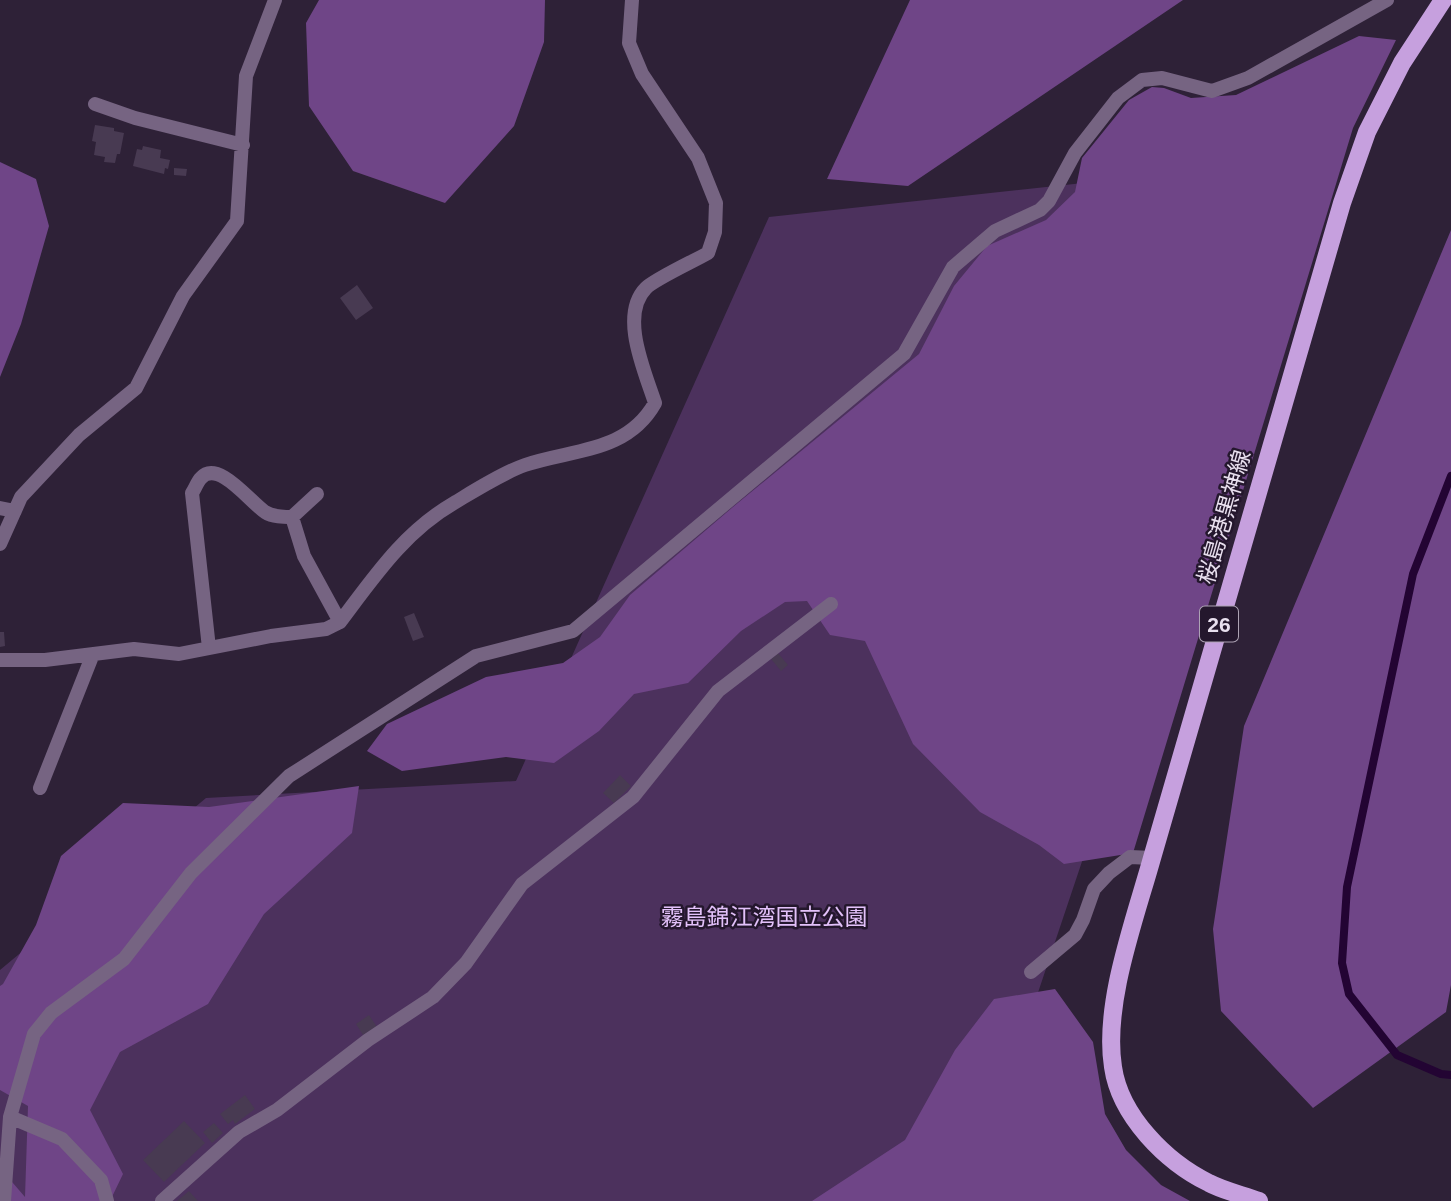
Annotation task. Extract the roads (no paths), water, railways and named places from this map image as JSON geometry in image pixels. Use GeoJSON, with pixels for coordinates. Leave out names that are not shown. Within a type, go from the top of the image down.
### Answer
{"type":"FeatureCollection","features":[{"type":"Feature","properties":{"kind":"main road","name":"桜島港黒神線"},"geometry":{"type":"LineString","coordinates":[[1259,1201],[1209,1183],[1155,1145],[1128,1111],[1113,1069],[1111,1021],[1152,858],[1342,203],[1367,132],[1402,63],[1443,0]]}},
{"type":"Feature","properties":{"kind":"street"},"geometry":{"type":"LineString","coordinates":[[0,544],[7,509],[22,497],[79,435],[136,388],[183,296],[237,221],[246,76],[275,0]]}},
{"type":"Feature","properties":{"kind":"street"},"geometry":{"type":"LineString","coordinates":[[0,660],[45,660],[134,649],[179,654],[271,636],[326,629],[340,622],[400,545],[452,504],[523,466],[615,442],[648,415],[654,403],[635,342],[633,314],[645,289],[708,253],[715,232],[716,203],[698,158],[642,74],[629,43],[632,0]]}},
{"type":"Feature","properties":{"kind":"street"},"geometry":{"type":"LineString","coordinates":[[4,1201],[10,1117],[34,1034],[51,1013],[124,959],[191,873],[289,776],[476,656],[573,631],[904,354],[953,267],[995,231],[1040,211],[1049,201],[1075,153],[1118,98],[1142,80],[1161,78],[1212,91],[1248,78],[1387,0]]}},
{"type":"Feature","properties":{"kind":"street"},"geometry":{"type":"LineString","coordinates":[[95,104],[135,118],[243,145]]}},
{"type":"Feature","properties":{"kind":"street"},"geometry":{"type":"LineString","coordinates":[[209,648],[192,493],[201,477],[211,472],[218,474],[230,481],[265,512],[276,516],[292,517],[317,494]]}},
{"type":"Feature","properties":{"kind":"street"},"geometry":{"type":"LineString","coordinates":[[292,517],[304,556],[340,622]]}},
{"type":"Feature","properties":{"kind":"street"},"geometry":{"type":"LineString","coordinates":[[162,1201],[239,1132],[277,1110],[368,1040],[433,997],[466,963],[522,884],[633,797],[718,691],[831,604]]}},
{"type":"Feature","properties":{"kind":"street"},"geometry":{"type":"LineString","coordinates":[[40,788],[93,654]]}},
{"type":"Feature","properties":{"kind":"street"},"geometry":{"type":"LineString","coordinates":[[1031,972],[1075,936],[1094,889],[1109,873],[1130,857],[1152,858]]}},
{"type":"Feature","properties":{"kind":"street"},"geometry":{"type":"LineString","coordinates":[[10,1117],[62,1139],[101,1181],[107,1201]]}},
{"type":"Feature","properties":{"kind":"waterway"},"geometry":{"type":"LineString","coordinates":[[1451,476],[1413,574],[1347,887],[1342,963],[1349,994],[1397,1055],[1441,1074],[1451,1075]]}},
{"type":"Feature","properties":{"kind":"park label","name":"霧島錦江湾国立公園"},"geometry":{"type":"Point","coordinates":[764,917]}}]}
